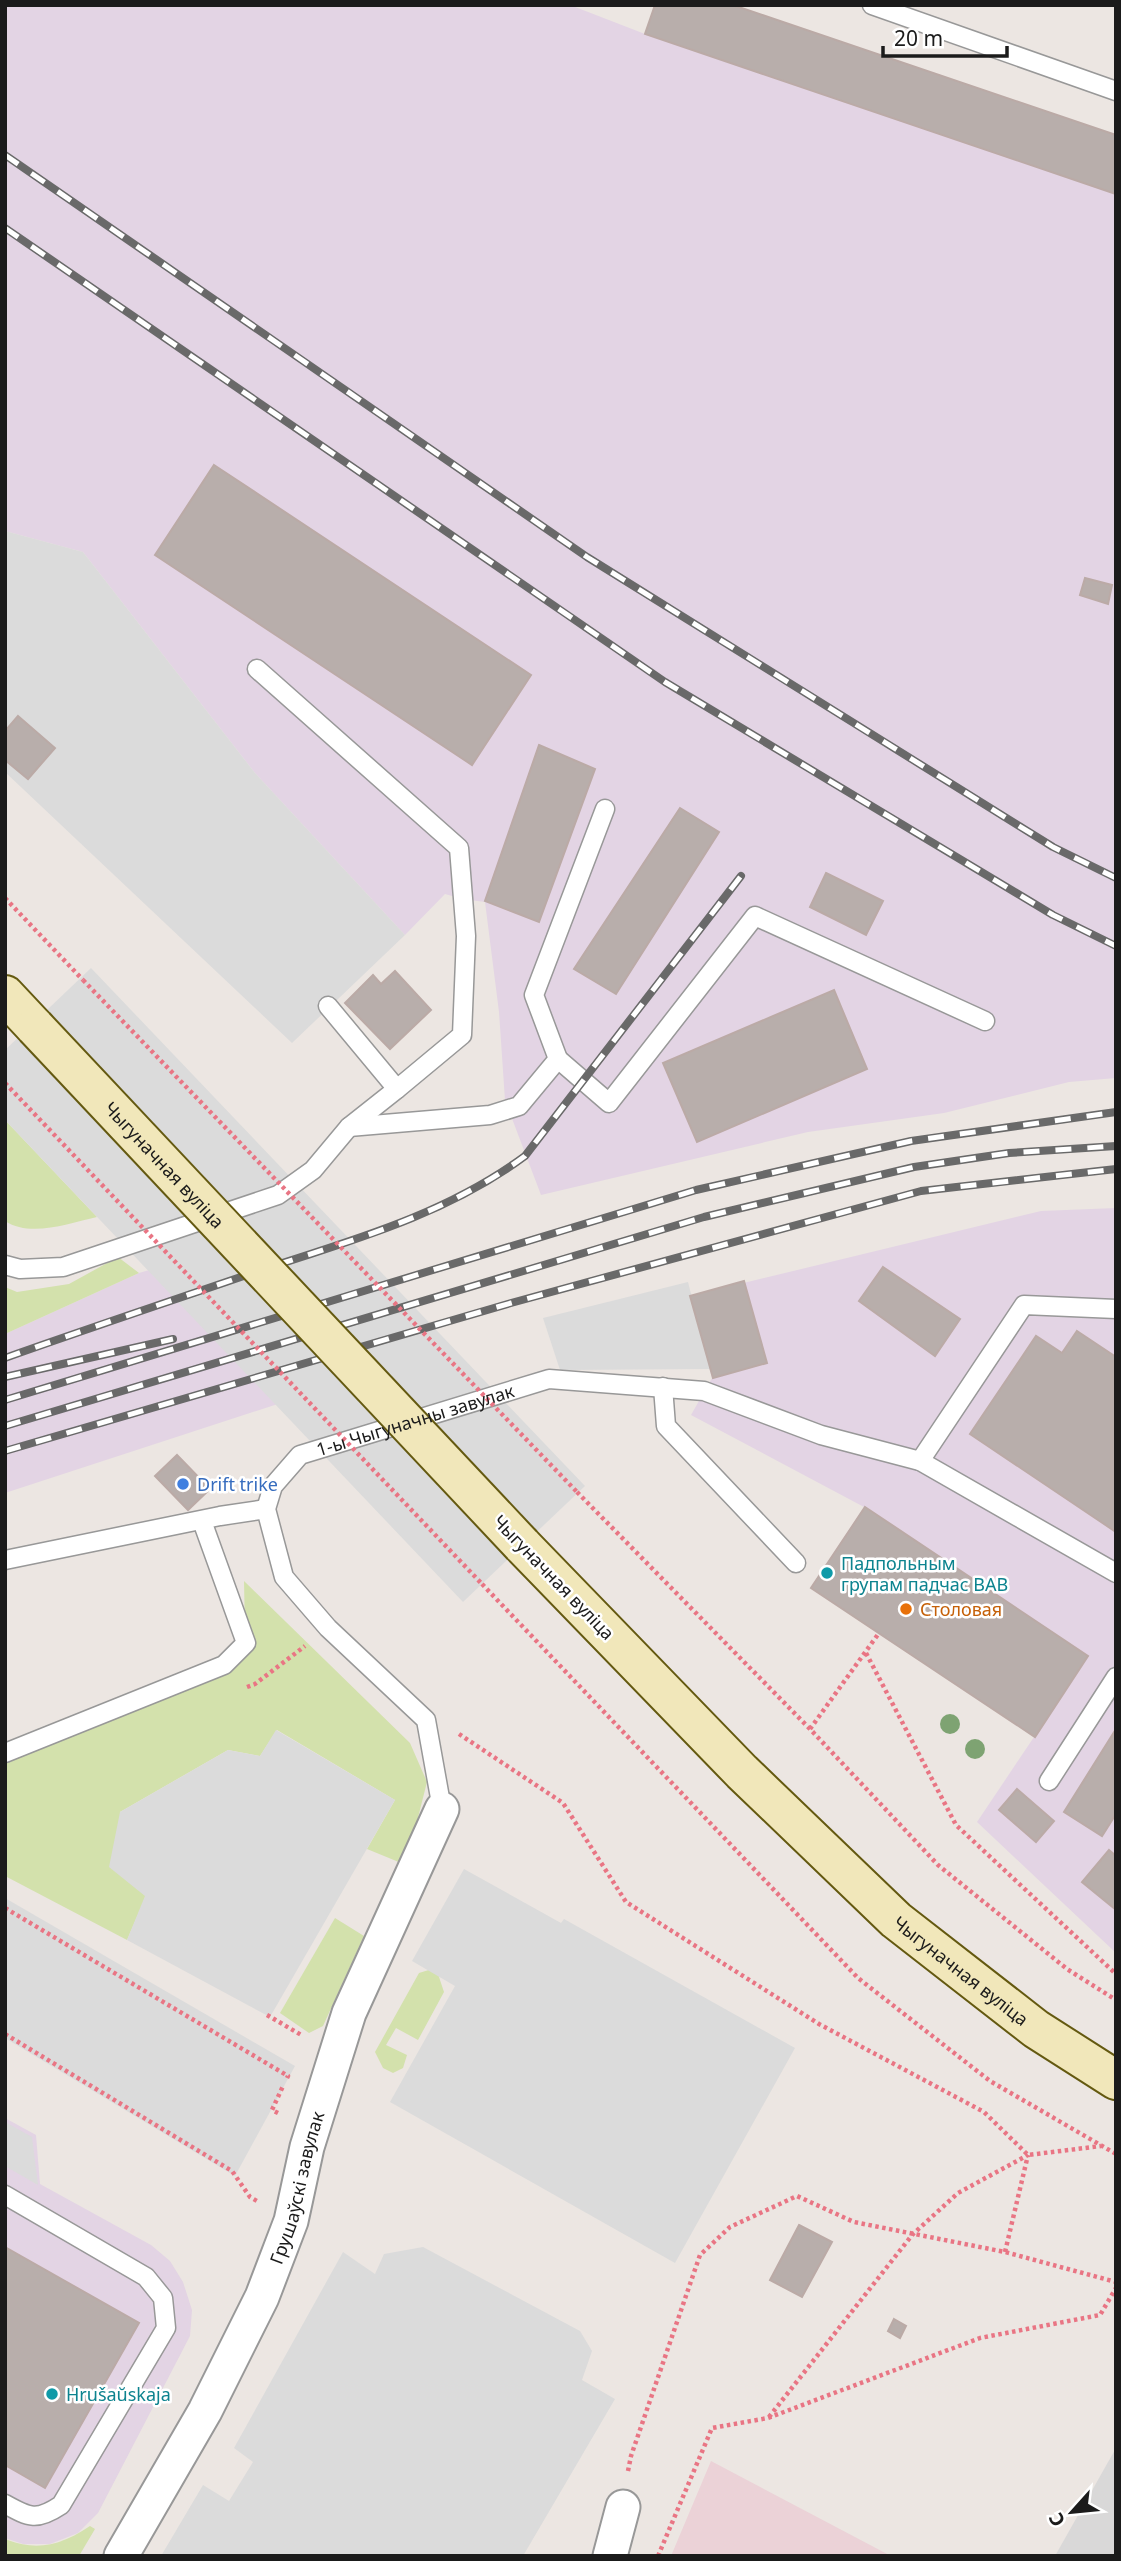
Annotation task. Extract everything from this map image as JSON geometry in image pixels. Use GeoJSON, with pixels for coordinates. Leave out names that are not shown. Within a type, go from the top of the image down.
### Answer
{"type":"FeatureCollection","features":[{"type":"Feature","properties":{"kind":"main road","name":"Чыгуначная вуліца"},"geometry":{"type":"LineString","coordinates":[[5,995],[522,1545],[742,1772],[896,1920],[1036,2029],[1116,2080]]}},
{"type":"Feature","properties":{"kind":"street","name":"Грушаўскі завулак"},"geometry":{"type":"LineString","coordinates":[[121,2556],[205,2411],[262,2297],[291,2221],[307,2147],[349,2013],[442,1808]]}},
{"type":"Feature","properties":{"kind":"street"},"geometry":{"type":"LineString","coordinates":[[610,2556],[623,2507]]}},
{"type":"Feature","properties":{"kind":"lane"},"geometry":{"type":"LineString","coordinates":[[872,5],[1116,91]]}},
{"type":"Feature","properties":{"kind":"lane"},"geometry":{"type":"LineString","coordinates":[[5,1265],[20,1269],[63,1267],[278,1195],[313,1170],[349,1127],[462,1035],[466,936],[459,848],[257,670]]}},
{"type":"Feature","properties":{"kind":"lane"},"geometry":{"type":"LineString","coordinates":[[605,809],[534,995],[558,1059],[609,1103],[755,916],[985,1021]]}},
{"type":"Feature","properties":{"kind":"lane"},"geometry":{"type":"LineString","coordinates":[[328,1006],[397,1089]]}},
{"type":"Feature","properties":{"kind":"lane"},"geometry":{"type":"LineString","coordinates":[[349,1127],[490,1115],[519,1106],[558,1059]]}},
{"type":"Feature","properties":{"kind":"lane"},"geometry":{"type":"LineString","coordinates":[[919,1461],[1024,1305],[1116,1309]]}},
{"type":"Feature","properties":{"kind":"lane","name":"1-ы Чыгуначны завулак"},"geometry":{"type":"LineString","coordinates":[[266,1509],[273,1486],[300,1455],[549,1379],[663,1387],[704,1391],[821,1435],[919,1461],[1116,1573]]}},
{"type":"Feature","properties":{"kind":"lane"},"geometry":{"type":"LineString","coordinates":[[663,1387],[666,1426],[796,1563]]}},
{"type":"Feature","properties":{"kind":"lane"},"geometry":{"type":"LineString","coordinates":[[5,1560],[266,1509],[284,1577],[328,1628],[426,1720],[442,1808]]}},
{"type":"Feature","properties":{"kind":"lane"},"geometry":{"type":"LineString","coordinates":[[5,1753],[224,1665],[246,1643],[202,1521]]}},
{"type":"Feature","properties":{"kind":"lane"},"geometry":{"type":"LineString","coordinates":[[1049,1781],[1116,1677]]}},
{"type":"Feature","properties":{"kind":"lane"},"geometry":{"type":"LineString","coordinates":[[5,2195],[146,2277],[163,2298],[166,2328],[61,2505],[44,2516],[26,2516],[5,2504]]}},
{"type":"Feature","properties":{"kind":"path"},"geometry":{"type":"LineString","coordinates":[[5,898],[577,1492],[810,1729],[938,1865],[1067,1969],[1116,2000]]}},
{"type":"Feature","properties":{"kind":"path"},"geometry":{"type":"LineString","coordinates":[[5,1083],[858,1978],[990,2081],[1116,2154]]}},
{"type":"Feature","properties":{"kind":"path"},"geometry":{"type":"LineString","coordinates":[[810,1729],[879,1633]]}},
{"type":"Feature","properties":{"kind":"path"},"geometry":{"type":"LineString","coordinates":[[866,1653],[956,1825],[1116,1974]]}},
{"type":"Feature","properties":{"kind":"path"},"geometry":{"type":"LineString","coordinates":[[426,1720],[461,1734],[563,1803],[626,1902],[819,2024],[984,2112],[1028,2155]]}},
{"type":"Feature","properties":{"kind":"path"},"geometry":{"type":"LineString","coordinates":[[5,1908],[288,2076],[272,2110],[284,2116]]}},
{"type":"Feature","properties":{"kind":"path"},"geometry":{"type":"LineString","coordinates":[[267,2015],[310,2039]]}},
{"type":"Feature","properties":{"kind":"path"},"geometry":{"type":"LineString","coordinates":[[5,2035],[232,2171],[250,2197],[291,2221]]}},
{"type":"Feature","properties":{"kind":"path"},"geometry":{"type":"LineString","coordinates":[[768,2418],[913,2234],[958,2193],[1028,2155],[1102,2146]]}},
{"type":"Feature","properties":{"kind":"path"},"geometry":{"type":"LineString","coordinates":[[1004,2252],[1028,2155]]}},
{"type":"Feature","properties":{"kind":"path"},"geometry":{"type":"LineString","coordinates":[[623,2507],[631,2456],[700,2255],[730,2227],[797,2196],[854,2222],[1004,2252],[1116,2283]]}},
{"type":"Feature","properties":{"kind":"path"},"geometry":{"type":"LineString","coordinates":[[658,2556],[712,2428],[768,2418],[980,2338],[1100,2315],[1116,2288]]}},
{"type":"Feature","properties":{"kind":"shaded area"},"geometry":{"type":"Polygon","coordinates":[[[5,5],[570,5],[645,34],[1116,194],[1116,1078],[1069,1082],[944,1113],[808,1132],[541,1195],[505,1100],[499,1012],[485,902],[445,894],[405,935],[255,773],[83,552],[5,531],[5,5]]]}},
{"type":"Feature","properties":{"kind":"shaded area"},"geometry":{"type":"Polygon","coordinates":[[[5,531],[83,552],[255,773],[405,935],[292,1043],[5,772],[5,531]]]}},
{"type":"Feature","properties":{"kind":"shaded area"},"geometry":{"type":"Polygon","coordinates":[[[91,968],[585,1486],[463,1602],[5,1120],[5,1050],[91,968]]]}},
{"type":"Feature","properties":{"kind":"shaded area"},"geometry":{"type":"Polygon","coordinates":[[[1116,1208],[1116,1953],[977,1822],[1034,1737],[811,1588],[864,1507],[691,1415],[712,1378],[690,1296],[1041,1211],[1116,1208]]]}},
{"type":"Feature","properties":{"kind":"shaded area"},"geometry":{"type":"Polygon","coordinates":[[[258,1238],[382,1370],[5,1493],[5,1334],[139,1273],[258,1238]]]}},
{"type":"Feature","properties":{"kind":"shaded area"},"geometry":{"type":"Polygon","coordinates":[[[688,1282],[710,1369],[560,1370],[543,1318],[688,1282]]]}},
{"type":"Feature","properties":{"kind":"shaded area"},"geometry":{"type":"Polygon","coordinates":[[[276,1730],[395,1800],[270,2017],[127,1940],[145,1896],[109,1867],[120,1812],[228,1750],[260,1756],[276,1730]]]}},
{"type":"Feature","properties":{"kind":"shaded area"},"geometry":{"type":"Polygon","coordinates":[[[464,1869],[561,1923],[564,1919],[795,2048],[675,2263],[390,2102],[455,1986],[412,1961],[464,1869]]]}},
{"type":"Feature","properties":{"kind":"shaded area"},"geometry":{"type":"Polygon","coordinates":[[[5,1898],[295,2066],[235,2176],[5,2038],[5,1898]]]}},
{"type":"Feature","properties":{"kind":"shaded area"},"geometry":{"type":"Polygon","coordinates":[[[5,2118],[36,2135],[40,2184],[151,2245],[170,2261],[183,2282],[192,2310],[190,2336],[98,2513],[78,2533],[50,2544],[23,2544],[5,2538],[5,2118]]]}},
{"type":"Feature","properties":{"kind":"shaded area"},"geometry":{"type":"Polygon","coordinates":[[[5,2122],[32,2137],[38,2185],[5,2166],[5,2122]]]}},
{"type":"Feature","properties":{"kind":"shaded area"},"geometry":{"type":"Polygon","coordinates":[[[423,2247],[580,2331],[592,2351],[582,2380],[615,2399],[523,2556],[161,2556],[203,2485],[229,2501],[253,2462],[234,2448],[343,2252],[375,2274],[384,2254],[423,2247]]]}},
{"type":"Feature","properties":{"kind":"shaded area"},"geometry":{"type":"Polygon","coordinates":[[[1116,2448],[1116,2556],[1055,2556],[1116,2448]]]}},
{"type":"Feature","properties":{"kind":"shaded area"},"geometry":{"type":"Polygon","coordinates":[[[711,2461],[891,2556],[671,2556],[711,2461]]]}},
{"type":"Feature","properties":{"kind":"green space"},"geometry":{"type":"Polygon","coordinates":[[[5,1120],[97,1217],[38,1229],[15,1226],[5,1221],[5,1120]]]}},
{"type":"Feature","properties":{"kind":"green space"},"geometry":{"type":"Polygon","coordinates":[[[118,1257],[139,1273],[5,1334],[5,1287],[17,1292],[69,1284],[118,1257]]]}},
{"type":"Feature","properties":{"kind":"green space"},"geometry":{"type":"Polygon","coordinates":[[[244,1581],[410,1743],[427,1782],[406,1865],[367,1849],[395,1800],[277,1730],[260,1756],[228,1750],[120,1812],[146,1896],[127,1940],[5,1876],[5,1764],[223,1667],[245,1631],[244,1581]]]}},
{"type":"Feature","properties":{"kind":"green space"},"geometry":{"type":"Polygon","coordinates":[[[335,1918],[364,1936],[323,2026],[309,2033],[280,2013],[335,1918]]]}},
{"type":"Feature","properties":{"kind":"green space"},"geometry":{"type":"Polygon","coordinates":[[[432,1969],[438,1974],[444,1992],[418,2040],[396,2028],[386,2045],[407,2055],[403,2068],[393,2073],[383,2068],[375,2052],[419,1973],[432,1969]]]}},
{"type":"Feature","properties":{"kind":"green space"},"geometry":{"type":"Polygon","coordinates":[[[90,2526],[95,2529],[79,2556],[5,2556],[5,2539],[39,2546],[59,2542],[90,2526]]]}},
{"type":"Feature","properties":{"kind":"building"},"geometry":{"type":"Polygon","coordinates":[[[655,5],[733,5],[1116,135],[1116,194],[645,34],[655,5]]]}},
{"type":"Feature","properties":{"kind":"building"},"geometry":{"type":"Polygon","coordinates":[[[214,465],[531,675],[472,765],[155,555],[214,465]]]}},
{"type":"Feature","properties":{"kind":"building"},"geometry":{"type":"Polygon","coordinates":[[[1085,578],[1112,585],[1108,604],[1080,595],[1085,578]]]}},
{"type":"Feature","properties":{"kind":"building"},"geometry":{"type":"Polygon","coordinates":[[[18,716],[55,748],[28,779],[5,760],[5,731],[18,716]]]}},
{"type":"Feature","properties":{"kind":"building"},"geometry":{"type":"Polygon","coordinates":[[[539,745],[595,769],[539,922],[485,901],[539,745]]]}},
{"type":"Feature","properties":{"kind":"building"},"geometry":{"type":"Polygon","coordinates":[[[680,808],[719,832],[616,994],[574,969],[680,808]]]}},
{"type":"Feature","properties":{"kind":"building"},"geometry":{"type":"Polygon","coordinates":[[[826,873],[883,901],[866,935],[810,907],[826,873]]]}},
{"type":"Feature","properties":{"kind":"building"},"geometry":{"type":"Polygon","coordinates":[[[395,971],[431,1010],[390,1049],[345,1003],[373,975],[381,984],[395,971]]]}},
{"type":"Feature","properties":{"kind":"building"},"geometry":{"type":"Polygon","coordinates":[[[834,990],[867,1069],[697,1142],[663,1063],[834,990]]]}},
{"type":"Feature","properties":{"kind":"building"},"geometry":{"type":"Polygon","coordinates":[[[883,1267],[960,1319],[935,1356],[859,1301],[883,1267]]]}},
{"type":"Feature","properties":{"kind":"building"},"geometry":{"type":"Polygon","coordinates":[[[744,1281],[767,1363],[713,1378],[690,1296],[744,1281]]]}},
{"type":"Feature","properties":{"kind":"building"},"geometry":{"type":"Polygon","coordinates":[[[1077,1331],[1116,1357],[1116,1532],[970,1434],[1036,1336],[1062,1353],[1077,1331]]]}},
{"type":"Feature","properties":{"kind":"building"},"geometry":{"type":"Polygon","coordinates":[[[177,1455],[210,1489],[188,1510],[155,1476],[177,1455]]]}},
{"type":"Feature","properties":{"kind":"building"},"geometry":{"type":"Polygon","coordinates":[[[865,1507],[1088,1656],[1035,1737],[811,1588],[865,1507]]]}},
{"type":"Feature","properties":{"kind":"building"},"geometry":{"type":"Polygon","coordinates":[[[1116,1729],[1116,1814],[1102,1836],[1064,1812],[1116,1729]]]}},
{"type":"Feature","properties":{"kind":"building"},"geometry":{"type":"Polygon","coordinates":[[[1017,1789],[1054,1821],[1036,1842],[999,1810],[1017,1789]]]}},
{"type":"Feature","properties":{"kind":"building"},"geometry":{"type":"Polygon","coordinates":[[[1109,1850],[1116,1856],[1116,1910],[1082,1882],[1109,1850]]]}},
{"type":"Feature","properties":{"kind":"building"},"geometry":{"type":"Polygon","coordinates":[[[799,2225],[832,2242],[802,2297],[770,2280],[799,2225]]]}},
{"type":"Feature","properties":{"kind":"building","name":"Hrušaŭskaja"},"geometry":{"type":"Polygon","coordinates":[[[5,2247],[139,2323],[45,2488],[5,2465],[5,2247]]]}},
{"type":"Feature","properties":{"kind":"building"},"geometry":{"type":"Polygon","coordinates":[[[894,2319],[906,2326],[900,2338],[888,2331],[894,2319]]]}},
{"type":"Feature","properties":{"kind":"railway"},"geometry":{"type":"LineString","coordinates":[[5,155],[587,557],[1053,847],[1116,878]]}},
{"type":"Feature","properties":{"kind":"railway"},"geometry":{"type":"LineString","coordinates":[[5,228],[665,682],[1053,915],[1116,946]]}},
{"type":"Feature","properties":{"kind":"railway"},"geometry":{"type":"LineString","coordinates":[[5,1358],[368,1235],[433,1209],[495,1176],[525,1156],[741,876]]}},
{"type":"Feature","properties":{"kind":"railway"},"geometry":{"type":"LineString","coordinates":[[5,1400],[696,1190],[911,1141],[1116,1112]]}},
{"type":"Feature","properties":{"kind":"railway"},"geometry":{"type":"LineString","coordinates":[[5,1426],[704,1217],[914,1167],[1009,1153],[1116,1146]]}},
{"type":"Feature","properties":{"kind":"railway"},"geometry":{"type":"LineString","coordinates":[[5,1451],[511,1303],[921,1191],[1116,1169]]}},
{"type":"Feature","properties":{"kind":"railway"},"geometry":{"type":"LineString","coordinates":[[5,1377],[173,1339]]}},
{"type":"Feature","properties":{"kind":"place","name":"Drift trike"},"geometry":{"type":"Point","coordinates":[183,1484]}},
{"type":"Feature","properties":{"kind":"place","name":"Падпольным групам падчас ВАВ"},"geometry":{"type":"Point","coordinates":[827,1573]}},
{"type":"Feature","properties":{"kind":"place","name":"Столовая"},"geometry":{"type":"Point","coordinates":[906,1609]}},
{"type":"Feature","properties":{"kind":"place","name":"Hrušaŭskaja"},"geometry":{"type":"Point","coordinates":[52,2394]}}]}
